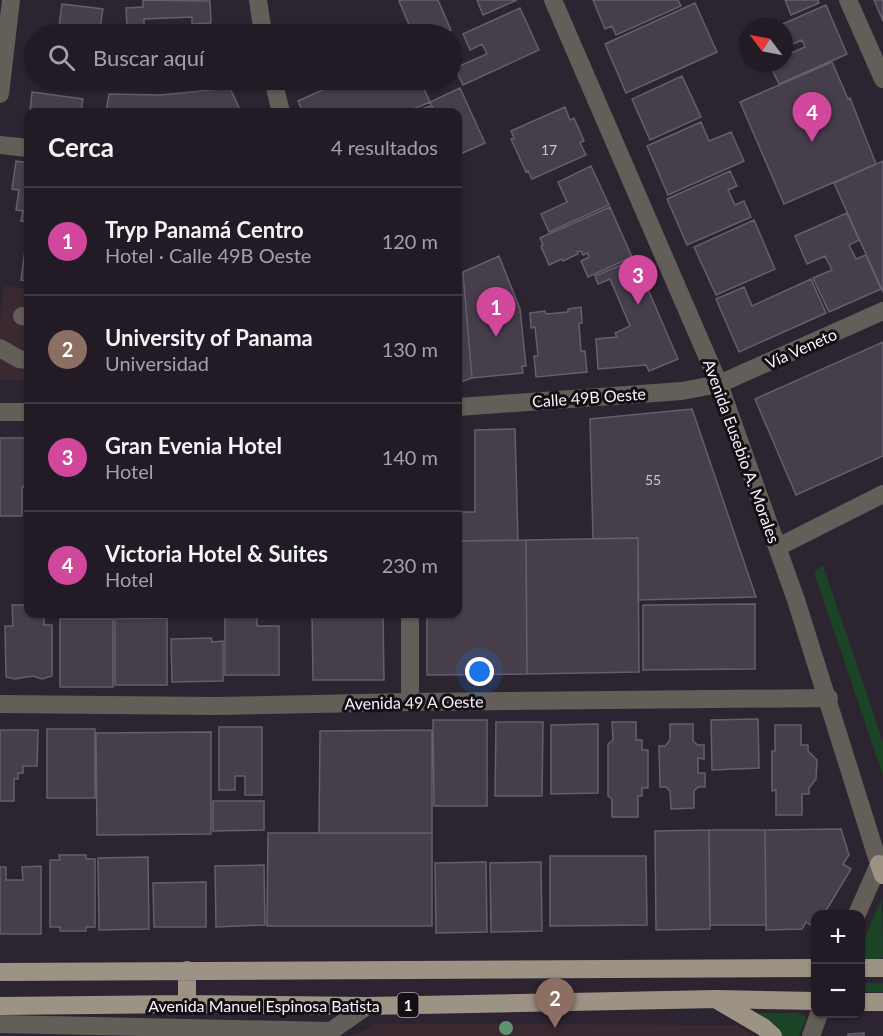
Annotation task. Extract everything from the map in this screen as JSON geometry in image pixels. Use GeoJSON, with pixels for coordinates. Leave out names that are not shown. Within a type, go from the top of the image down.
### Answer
{"type":"FeatureCollection","features":[{"type":"Feature","properties":{"kind":"main road","name":"1"},"geometry":{"type":"LineString","coordinates":[[0,972],[811,968]]}},
{"type":"Feature","properties":{"kind":"main road"},"geometry":{"type":"LineString","coordinates":[[865,968],[883,968]]}},
{"type":"Feature","properties":{"kind":"main road"},"geometry":{"type":"LineString","coordinates":[[187,970],[187,1004]]}},
{"type":"Feature","properties":{"kind":"main road"},"geometry":{"type":"LineString","coordinates":[[716,999],[763,1027],[773,1036]]}},
{"type":"Feature","properties":{"kind":"main road","name":"Avenida Manuel Espinosa Batista"},"geometry":{"type":"LineString","coordinates":[[0,1006],[187,1004],[366,1006],[716,999],[811,1001]]}},
{"type":"Feature","properties":{"kind":"main road"},"geometry":{"type":"LineString","coordinates":[[865,1002],[883,1002]]}},
{"type":"Feature","properties":{"kind":"street"},"geometry":{"type":"LineString","coordinates":[[0,94],[11,0]]}},
{"type":"Feature","properties":{"kind":"street"},"geometry":{"type":"LineString","coordinates":[[258,0],[262,24]]}},
{"type":"Feature","properties":{"kind":"street","name":"Avenida Eusebio A. Morales"},"geometry":{"type":"LineString","coordinates":[[553,0],[719,384],[778,547],[829,699],[881,870],[860,910]]}},
{"type":"Feature","properties":{"kind":"street"},"geometry":{"type":"LineString","coordinates":[[848,0],[883,79]]}},
{"type":"Feature","properties":{"kind":"street"},"geometry":{"type":"LineString","coordinates":[[276,90],[280,108]]}},
{"type":"Feature","properties":{"kind":"street"},"geometry":{"type":"LineString","coordinates":[[0,145],[24,148]]}},
{"type":"Feature","properties":{"kind":"street","name":"Vía Veneto"},"geometry":{"type":"LineString","coordinates":[[719,384],[883,311]]}},
{"type":"Feature","properties":{"kind":"street"},"geometry":{"type":"LineString","coordinates":[[0,348],[24,360]]}},
{"type":"Feature","properties":{"kind":"street","name":"Calle 49B Oeste"},"geometry":{"type":"LineString","coordinates":[[462,407],[682,391],[719,384]]}},
{"type":"Feature","properties":{"kind":"street"},"geometry":{"type":"LineString","coordinates":[[0,412],[24,412]]}},
{"type":"Feature","properties":{"kind":"street"},"geometry":{"type":"LineString","coordinates":[[778,547],[883,494]]}},
{"type":"Feature","properties":{"kind":"street"},"geometry":{"type":"LineString","coordinates":[[410,618],[410,702]]}},
{"type":"Feature","properties":{"kind":"street","name":"Avenida 49 A Oeste"},"geometry":{"type":"LineString","coordinates":[[0,704],[216,706],[829,699]]}},
{"type":"Feature","properties":{"kind":"street"},"geometry":{"type":"LineString","coordinates":[[0,1024],[331,1031],[366,1006]]}},
{"type":"Feature","properties":{"kind":"street"},"geometry":{"type":"LineString","coordinates":[[811,1036],[818,1018]]}},
{"type":"Feature","properties":{"kind":"shaded area"},"geometry":{"type":"Polygon","coordinates":[[[4,286],[24,288],[24,380],[0,380],[0,323],[4,286]]]}},
{"type":"Feature","properties":{"kind":"shaded area"},"geometry":{"type":"Polygon","coordinates":[[[375,1024],[737,1025],[754,1036],[352,1036],[375,1024]]]}},
{"type":"Feature","properties":{"kind":"green space"},"geometry":{"type":"Polygon","coordinates":[[[823,565],[883,742],[883,776],[814,572],[823,565]]]}},
{"type":"Feature","properties":{"kind":"green space"},"geometry":{"type":"Polygon","coordinates":[[[882,899],[883,958],[865,960],[865,936],[882,899]]]}},
{"type":"Feature","properties":{"kind":"green space"},"geometry":{"type":"Polygon","coordinates":[[[865,983],[883,983],[883,992],[865,992],[865,983]]]}},
{"type":"Feature","properties":{"kind":"green space"},"geometry":{"type":"Polygon","coordinates":[[[759,1013],[798,1013],[804,1015],[806,1019],[799,1036],[783,1036],[759,1013]]]}},
{"type":"Feature","properties":{"kind":"building"},"geometry":{"type":"Polygon","coordinates":[[[143,0],[210,1],[211,23],[192,24],[192,17],[144,19],[144,24],[127,24],[126,8],[143,7],[143,0]]]}},
{"type":"Feature","properties":{"kind":"building"},"geometry":{"type":"Polygon","coordinates":[[[438,0],[448,24],[409,24],[399,1],[438,0]]]}},
{"type":"Feature","properties":{"kind":"building"},"geometry":{"type":"Polygon","coordinates":[[[477,0],[517,0],[483,15],[477,0]]]}},
{"type":"Feature","properties":{"kind":"building"},"geometry":{"type":"Polygon","coordinates":[[[593,0],[678,0],[681,6],[616,35],[612,26],[605,29],[593,0]]]}},
{"type":"Feature","properties":{"kind":"building"},"geometry":{"type":"Polygon","coordinates":[[[785,0],[818,0],[819,3],[791,15],[785,0]]]}},
{"type":"Feature","properties":{"kind":"building"},"geometry":{"type":"Polygon","coordinates":[[[874,0],[883,0],[883,21],[874,0]]]}},
{"type":"Feature","properties":{"kind":"building"},"geometry":{"type":"Polygon","coordinates":[[[695,3],[717,52],[626,93],[605,44],[695,3]]]}},
{"type":"Feature","properties":{"kind":"building"},"geometry":{"type":"Polygon","coordinates":[[[62,4],[103,9],[101,24],[59,24],[62,4]]]}},
{"type":"Feature","properties":{"kind":"building"},"geometry":{"type":"Polygon","coordinates":[[[826,5],[847,54],[779,84],[773,72],[793,72],[793,52],[805,47],[802,40],[793,44],[793,20],[826,5]]]}},
{"type":"Feature","properties":{"kind":"building"},"geometry":{"type":"Polygon","coordinates":[[[520,8],[539,50],[463,85],[462,65],[487,54],[482,44],[470,50],[463,34],[520,8]]]}},
{"type":"Feature","properties":{"kind":"building"},"geometry":{"type":"Polygon","coordinates":[[[832,62],[848,99],[850,98],[876,164],[784,204],[740,102],[832,62]]]}},
{"type":"Feature","properties":{"kind":"building"},"geometry":{"type":"Polygon","coordinates":[[[682,76],[701,117],[650,140],[632,99],[682,76]]]}},
{"type":"Feature","properties":{"kind":"building"},"geometry":{"type":"Polygon","coordinates":[[[231,90],[239,108],[107,108],[109,94],[161,95],[231,90]]]}},
{"type":"Feature","properties":{"kind":"building"},"geometry":{"type":"Polygon","coordinates":[[[323,90],[425,90],[430,102],[416,108],[301,108],[298,101],[323,90]]]}},
{"type":"Feature","properties":{"kind":"building"},"geometry":{"type":"Polygon","coordinates":[[[456,90],[461,90],[485,143],[462,153],[462,108],[433,108],[430,102],[456,90]]]}},
{"type":"Feature","properties":{"kind":"building"},"geometry":{"type":"Polygon","coordinates":[[[32,92],[83,99],[82,108],[30,108],[32,92]]]}},
{"type":"Feature","properties":{"kind":"building"},"geometry":{"type":"Polygon","coordinates":[[[565,107],[570,120],[574,118],[584,141],[580,143],[586,155],[532,179],[528,171],[526,172],[511,139],[514,138],[511,131],[565,107]]]}},
{"type":"Feature","properties":{"kind":"building"},"geometry":{"type":"Polygon","coordinates":[[[701,122],[709,141],[731,132],[744,161],[668,195],[647,146],[701,122]]]}},
{"type":"Feature","properties":{"kind":"building"},"geometry":{"type":"Polygon","coordinates":[[[16,161],[24,162],[24,211],[16,210],[19,190],[12,189],[16,161]]]}},
{"type":"Feature","properties":{"kind":"building"},"geometry":{"type":"Polygon","coordinates":[[[883,161],[883,292],[834,183],[883,161]]]}},
{"type":"Feature","properties":{"kind":"building"},"geometry":{"type":"Polygon","coordinates":[[[591,166],[609,205],[549,232],[541,214],[567,202],[558,182],[591,166]]]}},
{"type":"Feature","properties":{"kind":"building"},"geometry":{"type":"Polygon","coordinates":[[[730,171],[737,186],[728,190],[735,205],[744,201],[751,217],[687,245],[667,199],[730,171]]]}},
{"type":"Feature","properties":{"kind":"building"},"geometry":{"type":"Polygon","coordinates":[[[610,207],[632,257],[588,277],[581,261],[589,257],[588,253],[583,255],[581,251],[577,252],[578,254],[563,261],[562,259],[549,265],[540,238],[610,207]]]}},
{"type":"Feature","properties":{"kind":"building"},"geometry":{"type":"Polygon","coordinates":[[[847,213],[859,240],[849,245],[856,259],[866,255],[881,289],[829,312],[813,278],[832,270],[825,256],[807,264],[795,236],[847,213]]]}},
{"type":"Feature","properties":{"kind":"building"},"geometry":{"type":"Polygon","coordinates":[[[754,220],[775,269],[716,295],[694,247],[754,220]]]}},
{"type":"Feature","properties":{"kind":"building"},"geometry":{"type":"Polygon","coordinates":[[[499,256],[520,309],[526,366],[522,366],[523,373],[472,378],[463,272],[499,256]]]}},
{"type":"Feature","properties":{"kind":"building"},"geometry":{"type":"Polygon","coordinates":[[[24,257],[24,280],[21,280],[24,257]]]}},
{"type":"Feature","properties":{"kind":"building"},"geometry":{"type":"Polygon","coordinates":[[[635,259],[678,359],[649,371],[646,365],[598,369],[596,339],[617,337],[615,333],[630,326],[610,279],[598,284],[595,276],[635,259]]]}},
{"type":"Feature","properties":{"kind":"building"},"geometry":{"type":"Polygon","coordinates":[[[462,273],[472,378],[462,382],[462,273]]]}},
{"type":"Feature","properties":{"kind":"building"},"geometry":{"type":"Polygon","coordinates":[[[811,279],[826,313],[739,352],[716,299],[744,287],[752,306],[811,279]]]}},
{"type":"Feature","properties":{"kind":"building"},"geometry":{"type":"Polygon","coordinates":[[[581,307],[582,323],[579,323],[581,351],[585,351],[587,372],[536,377],[534,356],[538,356],[535,327],[531,328],[530,313],[568,312],[568,309],[581,307]]]}},
{"type":"Feature","properties":{"kind":"building"},"geometry":{"type":"Polygon","coordinates":[[[883,342],[883,456],[796,495],[755,399],[883,342]]]}},
{"type":"Feature","properties":{"kind":"building"},"geometry":{"type":"Polygon","coordinates":[[[692,409],[756,597],[638,600],[638,538],[593,539],[590,419],[692,409]]]}},
{"type":"Feature","properties":{"kind":"building"},"geometry":{"type":"Polygon","coordinates":[[[515,429],[518,540],[462,541],[462,512],[475,512],[475,430],[515,429]]]}},
{"type":"Feature","properties":{"kind":"building"},"geometry":{"type":"Polygon","coordinates":[[[0,438],[24,438],[22,516],[0,516],[0,438]]]}},
{"type":"Feature","properties":{"kind":"building"},"geometry":{"type":"Polygon","coordinates":[[[638,538],[639,672],[527,674],[526,540],[638,538]]]}},
{"type":"Feature","properties":{"kind":"building"},"geometry":{"type":"Polygon","coordinates":[[[526,540],[527,674],[427,675],[427,618],[462,618],[462,541],[526,540]]]}},
{"type":"Feature","properties":{"kind":"building"},"geometry":{"type":"Polygon","coordinates":[[[755,604],[755,669],[643,670],[643,605],[755,604]]]}},
{"type":"Feature","properties":{"kind":"building"},"geometry":{"type":"Polygon","coordinates":[[[12,605],[24,605],[24,618],[44,618],[44,625],[52,625],[52,676],[42,679],[33,676],[15,679],[6,677],[5,626],[13,626],[12,605]]]}},
{"type":"Feature","properties":{"kind":"building"},"geometry":{"type":"Polygon","coordinates":[[[167,618],[167,685],[115,685],[115,619],[167,618]]]}},
{"type":"Feature","properties":{"kind":"building"},"geometry":{"type":"Polygon","coordinates":[[[225,618],[257,618],[257,626],[279,626],[279,675],[225,675],[225,618]]]}},
{"type":"Feature","properties":{"kind":"building"},"geometry":{"type":"Polygon","coordinates":[[[312,618],[383,618],[384,680],[313,680],[312,618]]]}},
{"type":"Feature","properties":{"kind":"building"},"geometry":{"type":"Polygon","coordinates":[[[60,619],[113,619],[113,687],[60,687],[60,619]]]}},
{"type":"Feature","properties":{"kind":"building"},"geometry":{"type":"Polygon","coordinates":[[[211,638],[212,642],[223,641],[223,681],[172,682],[171,639],[211,638]]]}},
{"type":"Feature","properties":{"kind":"building"},"geometry":{"type":"Polygon","coordinates":[[[758,719],[759,768],[712,770],[711,720],[758,719]]]}},
{"type":"Feature","properties":{"kind":"building"},"geometry":{"type":"Polygon","coordinates":[[[433,720],[487,720],[487,806],[434,806],[433,720]]]}},
{"type":"Feature","properties":{"kind":"building"},"geometry":{"type":"Polygon","coordinates":[[[496,722],[543,722],[542,796],[495,796],[496,722]]]}},
{"type":"Feature","properties":{"kind":"building"},"geometry":{"type":"Polygon","coordinates":[[[612,722],[636,722],[636,740],[642,740],[642,750],[648,750],[648,788],[642,788],[642,796],[638,796],[638,817],[612,817],[612,799],[608,796],[608,744],[613,740],[612,722]]]}},
{"type":"Feature","properties":{"kind":"building"},"geometry":{"type":"Polygon","coordinates":[[[598,724],[598,793],[551,794],[551,725],[598,724]]]}},
{"type":"Feature","properties":{"kind":"building"},"geometry":{"type":"Polygon","coordinates":[[[670,724],[693,724],[693,741],[698,745],[704,745],[704,759],[698,758],[698,773],[705,773],[705,787],[698,787],[694,791],[694,808],[671,809],[670,791],[666,787],[660,787],[659,746],[665,746],[670,740],[670,724]]]}},
{"type":"Feature","properties":{"kind":"building"},"geometry":{"type":"Polygon","coordinates":[[[775,725],[801,725],[801,745],[808,745],[808,751],[817,760],[816,779],[809,788],[809,794],[802,794],[802,815],[776,815],[776,790],[772,791],[772,751],[775,751],[775,725]]]}},
{"type":"Feature","properties":{"kind":"building"},"geometry":{"type":"Polygon","coordinates":[[[219,727],[262,727],[262,795],[245,795],[245,776],[235,776],[235,790],[219,790],[219,727]]]}},
{"type":"Feature","properties":{"kind":"building"},"geometry":{"type":"Polygon","coordinates":[[[47,729],[95,729],[95,798],[47,798],[47,729]]]}},
{"type":"Feature","properties":{"kind":"building"},"geometry":{"type":"Polygon","coordinates":[[[0,730],[38,730],[37,766],[23,766],[23,773],[18,773],[18,779],[14,779],[14,801],[0,801],[0,730]]]}},
{"type":"Feature","properties":{"kind":"building"},"geometry":{"type":"Polygon","coordinates":[[[432,730],[432,833],[319,833],[320,731],[432,730]]]}},
{"type":"Feature","properties":{"kind":"building"},"geometry":{"type":"Polygon","coordinates":[[[211,732],[211,834],[97,835],[96,733],[211,732]]]}},
{"type":"Feature","properties":{"kind":"building"},"geometry":{"type":"Polygon","coordinates":[[[213,801],[264,801],[264,830],[213,831],[213,801]]]}},
{"type":"Feature","properties":{"kind":"building"},"geometry":{"type":"Polygon","coordinates":[[[841,829],[849,855],[843,864],[851,869],[826,910],[811,910],[811,925],[806,922],[802,929],[766,930],[765,830],[841,829]]]}},
{"type":"Feature","properties":{"kind":"building"},"geometry":{"type":"Polygon","coordinates":[[[709,830],[765,830],[766,925],[710,925],[709,830]]]}},
{"type":"Feature","properties":{"kind":"building"},"geometry":{"type":"Polygon","coordinates":[[[709,830],[710,929],[656,930],[655,831],[709,830]]]}},
{"type":"Feature","properties":{"kind":"building"},"geometry":{"type":"Polygon","coordinates":[[[268,833],[432,833],[432,926],[267,926],[268,833]]]}},
{"type":"Feature","properties":{"kind":"building"},"geometry":{"type":"Polygon","coordinates":[[[59,855],[86,855],[86,859],[95,859],[95,927],[86,927],[86,931],[60,931],[60,927],[50,927],[50,860],[60,860],[59,855]]]}},
{"type":"Feature","properties":{"kind":"building"},"geometry":{"type":"Polygon","coordinates":[[[550,856],[646,856],[647,925],[550,926],[550,856]]]}},
{"type":"Feature","properties":{"kind":"building"},"geometry":{"type":"Polygon","coordinates":[[[148,857],[149,929],[99,930],[98,858],[148,857]]]}},
{"type":"Feature","properties":{"kind":"building"},"geometry":{"type":"Polygon","coordinates":[[[486,862],[487,932],[436,933],[435,863],[486,862]]]}},
{"type":"Feature","properties":{"kind":"building"},"geometry":{"type":"Polygon","coordinates":[[[541,862],[542,931],[491,932],[490,863],[541,862]]]}},
{"type":"Feature","properties":{"kind":"building"},"geometry":{"type":"Polygon","coordinates":[[[264,865],[265,925],[216,927],[215,866],[264,865]]]}},
{"type":"Feature","properties":{"kind":"building"},"geometry":{"type":"Polygon","coordinates":[[[41,866],[41,934],[0,934],[0,867],[6,867],[6,880],[23,880],[22,867],[41,866]]]}},
{"type":"Feature","properties":{"kind":"building"},"geometry":{"type":"Polygon","coordinates":[[[206,882],[206,927],[154,927],[153,883],[206,882]]]}},
{"type":"Feature","properties":{"kind":"building"},"geometry":{"type":"Polygon","coordinates":[[[864,1033],[864,1036],[848,1036],[848,1034],[864,1033]]]}},
{"type":"Feature","properties":{"kind":"place","name":"Victoria Hotel & Suites"},"geometry":{"type":"Point","coordinates":[812,142]}},
{"type":"Feature","properties":{"kind":"place","name":"Gran Evenia Hotel"},"geometry":{"type":"Point","coordinates":[638,305]}},
{"type":"Feature","properties":{"kind":"place","name":"Tryp Panamá Centro"},"geometry":{"type":"Point","coordinates":[496,337]}},
{"type":"Feature","properties":{"kind":"place","name":"University of Panama"},"geometry":{"type":"Point","coordinates":[555,1028]}}]}
